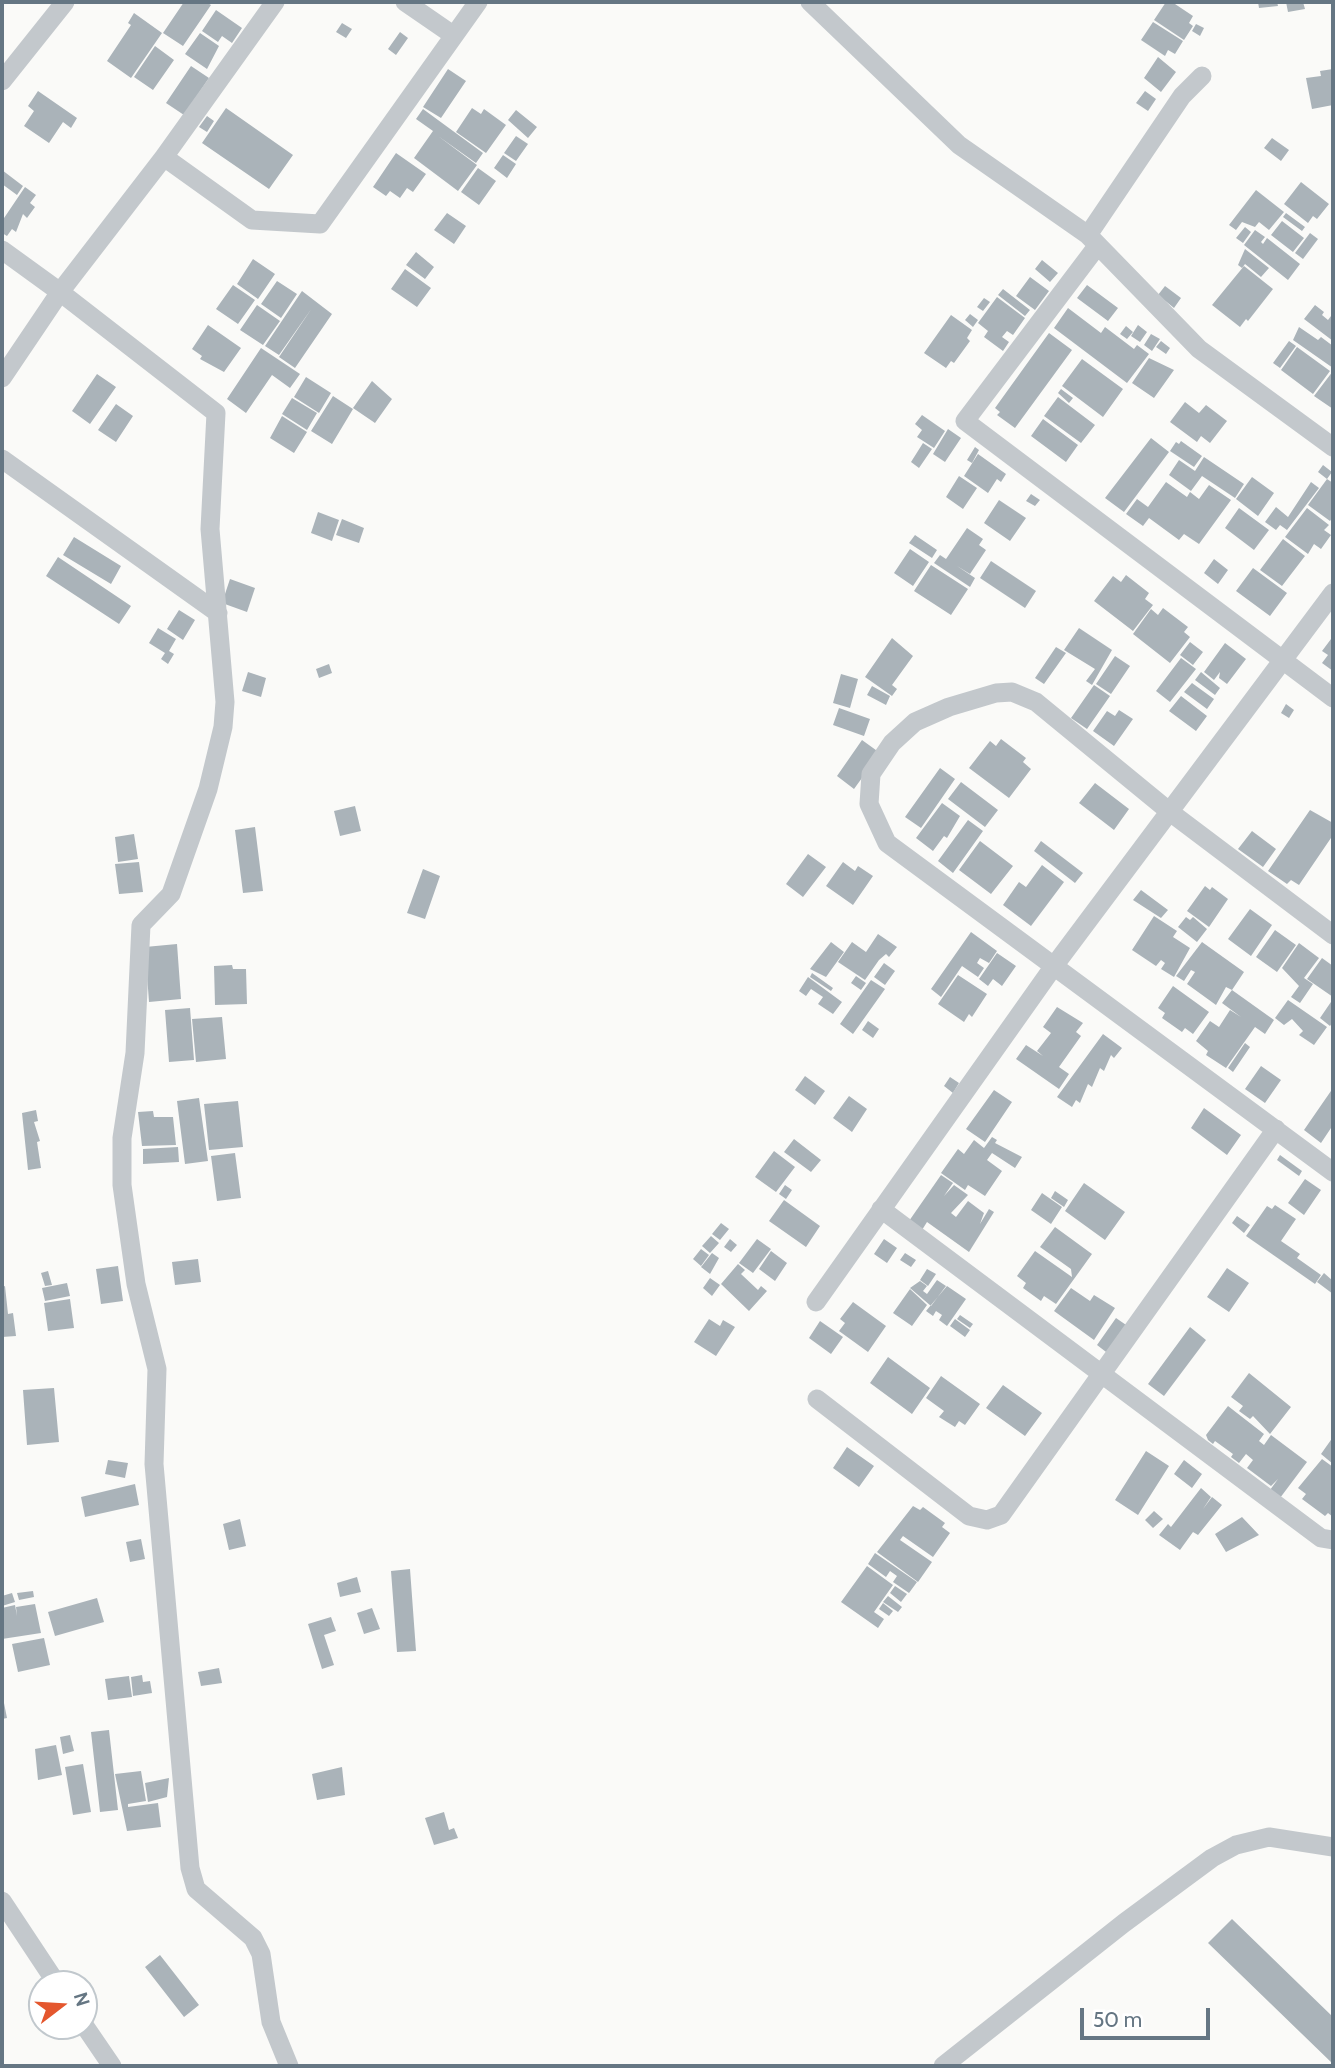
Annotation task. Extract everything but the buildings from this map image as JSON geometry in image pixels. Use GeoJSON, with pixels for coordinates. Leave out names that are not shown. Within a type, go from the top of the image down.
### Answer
{"type":"FeatureCollection","features":[{"type":"Feature","properties":{"kind":"street"},"geometry":{"type":"LineString","coordinates":[[5,69],[65,2]]}},
{"type":"Feature","properties":{"kind":"street"},"geometry":{"type":"LineString","coordinates":[[2,378],[60,292],[164,157],[275,2]]}},
{"type":"Feature","properties":{"kind":"street"},"geometry":{"type":"LineString","coordinates":[[405,2],[453,35]]}},
{"type":"Feature","properties":{"kind":"street"},"geometry":{"type":"LineString","coordinates":[[164,157],[252,220],[320,224],[478,2]]}},
{"type":"Feature","properties":{"kind":"street"},"geometry":{"type":"LineString","coordinates":[[810,2],[959,145],[1093,240],[1199,349],[1333,447]]}},
{"type":"Feature","properties":{"kind":"street"},"geometry":{"type":"LineString","coordinates":[[1202,76],[1182,96],[1093,240],[965,421],[1333,698]]}},
{"type":"Feature","properties":{"kind":"street"},"geometry":{"type":"LineString","coordinates":[[2,250],[216,413],[210,529],[225,702],[208,789],[171,894],[141,925],[135,1053],[122,1138],[122,1185],[136,1284],[157,1369],[154,1464],[190,1868],[196,1889],[253,1938],[261,1954],[271,2022],[289,2066]]}},
{"type":"Feature","properties":{"kind":"street"},"geometry":{"type":"LineString","coordinates":[[2,460],[218,613]]}},
{"type":"Feature","properties":{"kind":"street"},"geometry":{"type":"LineString","coordinates":[[816,1302],[1054,966],[1333,593]]}},
{"type":"Feature","properties":{"kind":"street"},"geometry":{"type":"LineString","coordinates":[[1333,935],[1170,813],[1036,702],[1013,692],[996,693],[949,707],[915,722],[892,743],[871,774],[869,804],[887,842],[1333,1172]]}},
{"type":"Feature","properties":{"kind":"street"},"geometry":{"type":"LineString","coordinates":[[817,1399],[969,1516],[987,1520],[1001,1515],[1276,1129]]}},
{"type":"Feature","properties":{"kind":"street"},"geometry":{"type":"LineString","coordinates":[[881,1209],[1321,1538],[1333,1540]]}},
{"type":"Feature","properties":{"kind":"street"},"geometry":{"type":"LineString","coordinates":[[943,2066],[1124,1923],[1212,1858],[1236,1845],[1269,1838],[1333,1847]]}},
{"type":"Feature","properties":{"kind":"street"},"geometry":{"type":"LineString","coordinates":[[2,1900],[11,1930],[45,1970]]}},
{"type":"Feature","properties":{"kind":"street"},"geometry":{"type":"LineString","coordinates":[[94,2040],[112,2066]]}}]}
